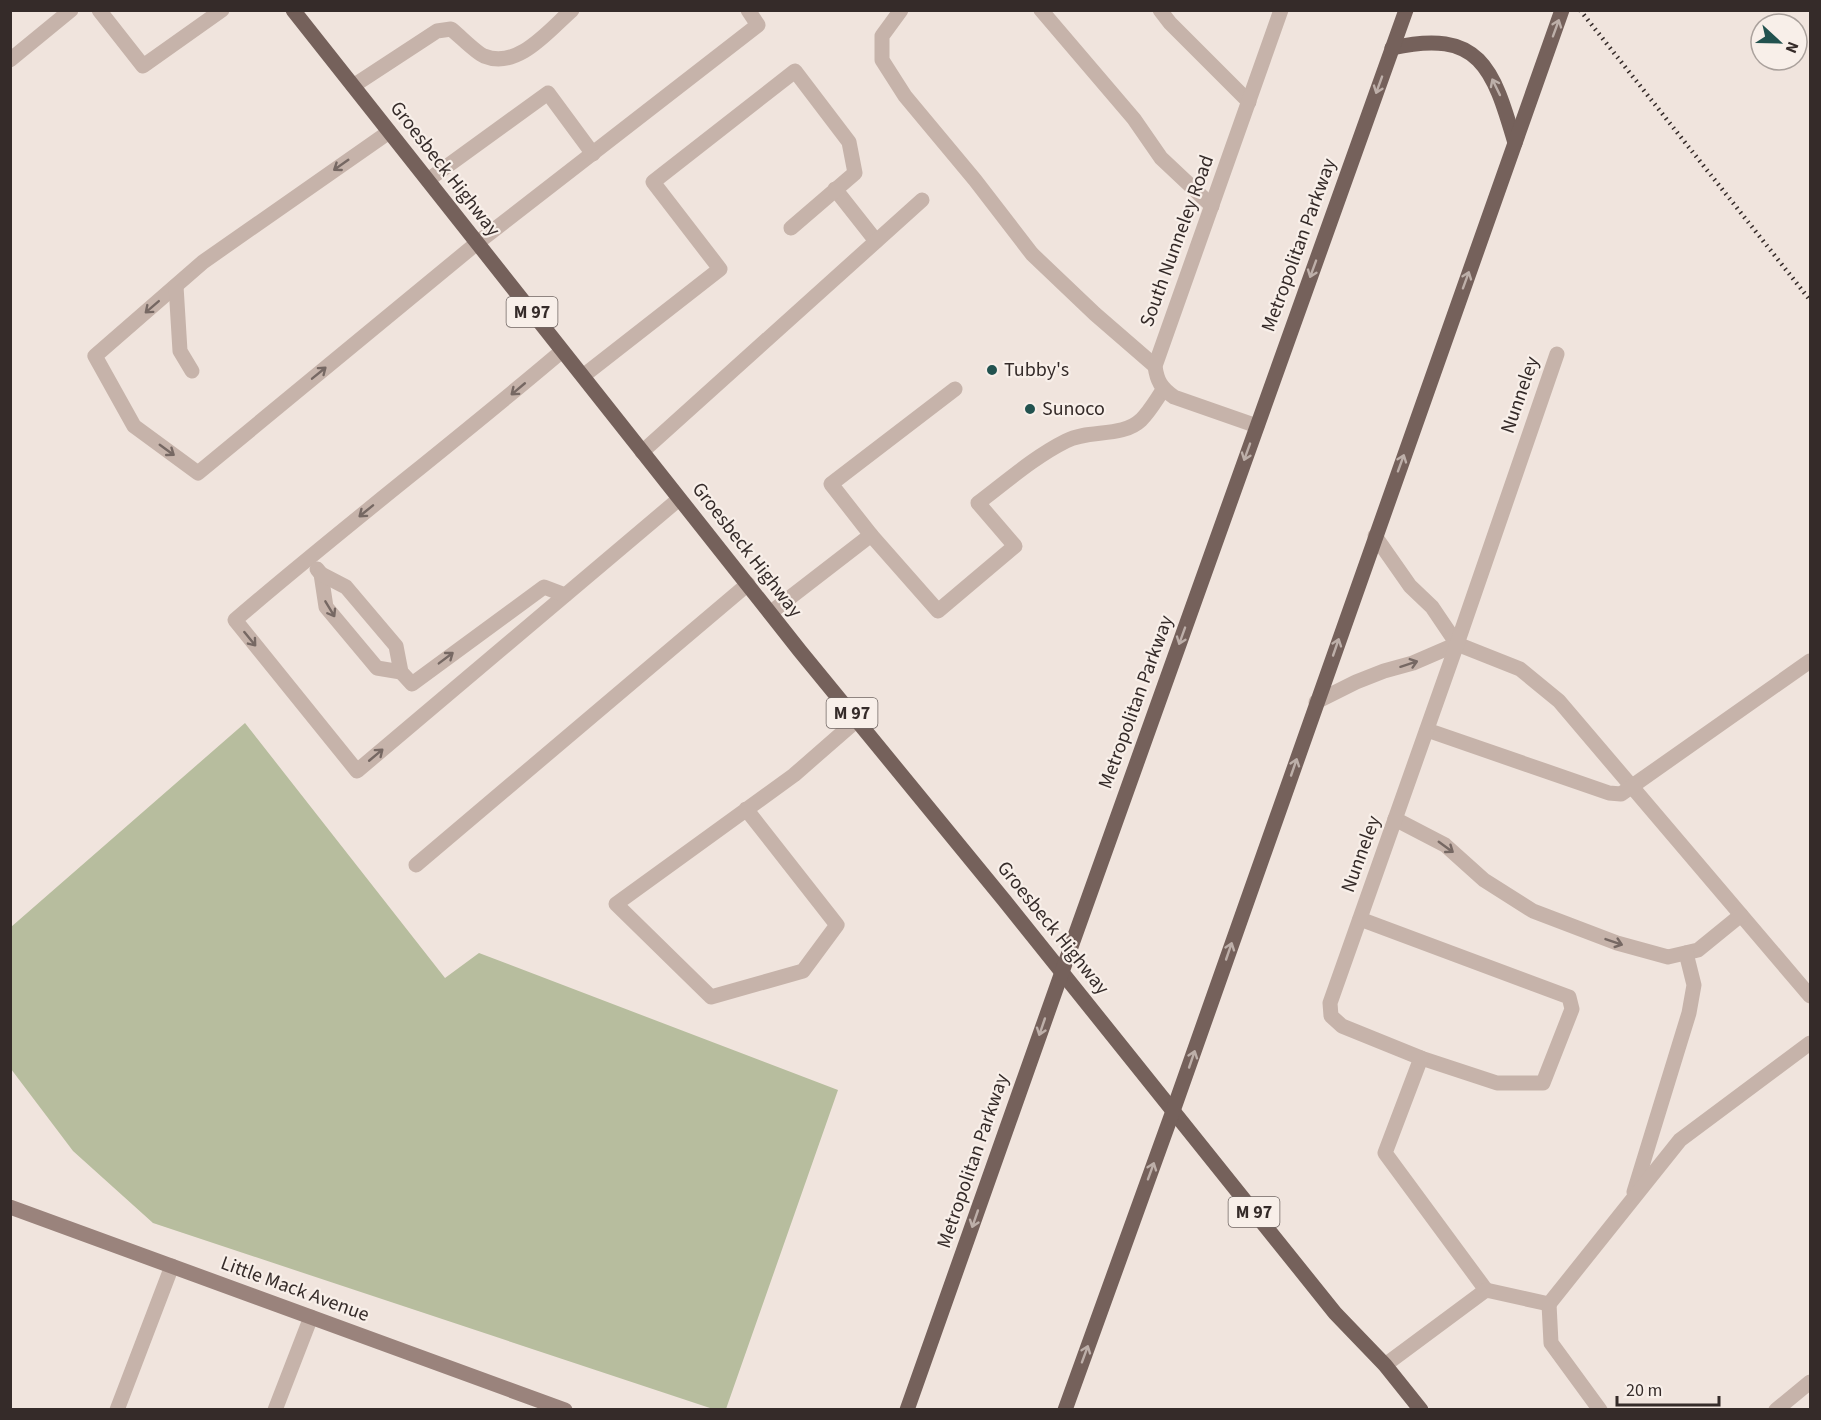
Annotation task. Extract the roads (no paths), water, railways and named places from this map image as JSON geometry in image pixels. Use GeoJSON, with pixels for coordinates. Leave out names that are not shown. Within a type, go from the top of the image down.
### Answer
{"type":"FeatureCollection","features":[{"type":"Feature","properties":{"kind":"main road","name":"Groesbeck Highway"},"geometry":{"type":"LineString","coordinates":[[293,10],[770,613],[1173,1111]]}},
{"type":"Feature","properties":{"kind":"main road","name":"Metropolitan Parkway"},"geometry":{"type":"LineString","coordinates":[[908,1410],[1406,10]]}},
{"type":"Feature","properties":{"kind":"main road"},"geometry":{"type":"LineString","coordinates":[[1065,1410],[1562,10]]}},
{"type":"Feature","properties":{"kind":"main road"},"geometry":{"type":"LineString","coordinates":[[1392,48],[1425,42],[1446,43],[1474,55],[1486,68],[1496,86],[1515,143]]}},
{"type":"Feature","properties":{"kind":"main road","name":"M 97"},"geometry":{"type":"LineString","coordinates":[[1173,1111],[1335,1313],[1385,1365],[1421,1410]]}},
{"type":"Feature","properties":{"kind":"street"},"geometry":{"type":"LineString","coordinates":[[10,60],[71,10]]}},
{"type":"Feature","properties":{"kind":"street"},"geometry":{"type":"LineString","coordinates":[[99,10],[143,66],[222,10]]}},
{"type":"Feature","properties":{"kind":"street"},"geometry":{"type":"LineString","coordinates":[[353,86],[437,31],[451,29],[483,56],[503,60],[521,54],[572,10]]}},
{"type":"Feature","properties":{"kind":"street"},"geometry":{"type":"LineString","coordinates":[[389,132],[203,262],[95,356],[134,426],[198,473],[477,243],[758,25],[748,10]]}},
{"type":"Feature","properties":{"kind":"street"},"geometry":{"type":"LineString","coordinates":[[901,10],[882,36],[882,60],[905,96],[975,180],[1032,254],[1095,314],[1155,366],[1156,378],[1163,390],[1174,397],[1257,426]]}},
{"type":"Feature","properties":{"kind":"street"},"geometry":{"type":"LineString","coordinates":[[1041,10],[1134,119],[1161,158],[1212,206]]}},
{"type":"Feature","properties":{"kind":"street"},"geometry":{"type":"LineString","coordinates":[[1160,10],[1170,23],[1249,102]]}},
{"type":"Feature","properties":{"kind":"street","name":"South Nunneley Road"},"geometry":{"type":"LineString","coordinates":[[1155,366],[1281,10]]}},
{"type":"Feature","properties":{"kind":"street"},"geometry":{"type":"LineString","coordinates":[[583,376],[720,268],[653,182],[795,71],[849,142],[855,173],[790,228]]}},
{"type":"Feature","properties":{"kind":"street"},"geometry":{"type":"LineString","coordinates":[[428,180],[548,93],[593,154]]}},
{"type":"Feature","properties":{"kind":"street"},"geometry":{"type":"LineString","coordinates":[[835,189],[876,241]]}},
{"type":"Feature","properties":{"kind":"street"},"geometry":{"type":"LineString","coordinates":[[642,452],[922,200]]}},
{"type":"Feature","properties":{"kind":"street"},"geometry":{"type":"LineString","coordinates":[[176,286],[180,351],[192,371]]}},
{"type":"Feature","properties":{"kind":"street"},"geometry":{"type":"LineString","coordinates":[[562,351],[484,417],[307,558],[235,620],[357,771],[680,499]]}},
{"type":"Feature","properties":{"kind":"street","name":"Nunneley"},"geometry":{"type":"LineString","coordinates":[[1422,1058],[1342,1026],[1331,1016],[1330,1003],[1557,354]]}},
{"type":"Feature","properties":{"kind":"street"},"geometry":{"type":"LineString","coordinates":[[955,389],[831,483],[871,535],[938,611],[1016,546],[978,503],[1054,447],[1069,439],[1128,428],[1140,422],[1163,390]]}},
{"type":"Feature","properties":{"kind":"street"},"geometry":{"type":"LineString","coordinates":[[770,613],[871,535]]}},
{"type":"Feature","properties":{"kind":"street"},"geometry":{"type":"LineString","coordinates":[[1375,536],[1410,586],[1432,607],[1457,644],[1520,669],[1559,701],[1810,996]]}},
{"type":"Feature","properties":{"kind":"street"},"geometry":{"type":"LineString","coordinates":[[307,558],[321,574],[346,587],[396,646],[401,672],[412,684],[544,587],[566,595]]}},
{"type":"Feature","properties":{"kind":"street"},"geometry":{"type":"LineString","coordinates":[[321,574],[326,607],[376,668],[401,672]]}},
{"type":"Feature","properties":{"kind":"street"},"geometry":{"type":"LineString","coordinates":[[416,865],[747,584]]}},
{"type":"Feature","properties":{"kind":"street"},"geometry":{"type":"LineString","coordinates":[[1316,702],[1356,682],[1413,663],[1457,644]]}},
{"type":"Feature","properties":{"kind":"street"},"geometry":{"type":"LineString","coordinates":[[1427,730],[1609,793],[1621,794],[1810,662]]}},
{"type":"Feature","properties":{"kind":"street"},"geometry":{"type":"LineString","coordinates":[[746,809],[837,925],[803,971],[711,997],[616,904],[746,809],[794,775],[857,720]]}},
{"type":"Feature","properties":{"kind":"street"},"geometry":{"type":"LineString","coordinates":[[1395,819],[1445,845],[1484,880],[1533,911],[1617,943],[1668,957],[1686,953],[1698,950],[1741,915]]}},
{"type":"Feature","properties":{"kind":"street"},"geometry":{"type":"LineString","coordinates":[[1360,919],[1569,997],[1572,1009],[1543,1083],[1497,1083],[1422,1058],[1385,1154],[1486,1290],[1550,1304]]}},
{"type":"Feature","properties":{"kind":"street"},"geometry":{"type":"LineString","coordinates":[[1632,1200],[1689,1013],[1694,986],[1686,953]]}},
{"type":"Feature","properties":{"kind":"street"},"geometry":{"type":"LineString","coordinates":[[1600,1410],[1551,1343],[1550,1304],[1680,1140],[1810,1043]]}},
{"type":"Feature","properties":{"kind":"street","name":"Little Mack Avenue"},"geometry":{"type":"LineString","coordinates":[[10,1207],[565,1410]]}},
{"type":"Feature","properties":{"kind":"street"},"geometry":{"type":"LineString","coordinates":[[117,1410],[172,1266]]}},
{"type":"Feature","properties":{"kind":"street"},"geometry":{"type":"LineString","coordinates":[[1385,1365],[1486,1290]]}},
{"type":"Feature","properties":{"kind":"street"},"geometry":{"type":"LineString","coordinates":[[275,1410],[311,1317]]}},
{"type":"Feature","properties":{"kind":"street"},"geometry":{"type":"LineString","coordinates":[[1776,1410],[1810,1382]]}},
{"type":"Feature","properties":{"kind":"railway"},"geometry":{"type":"LineString","coordinates":[[1580,10],[1810,300]]}},
{"type":"Feature","properties":{"kind":"place","name":"Tubby's"},"geometry":{"type":"Point","coordinates":[992,370]}},
{"type":"Feature","properties":{"kind":"place","name":"Sunoco"},"geometry":{"type":"Point","coordinates":[1030,409]}}]}
